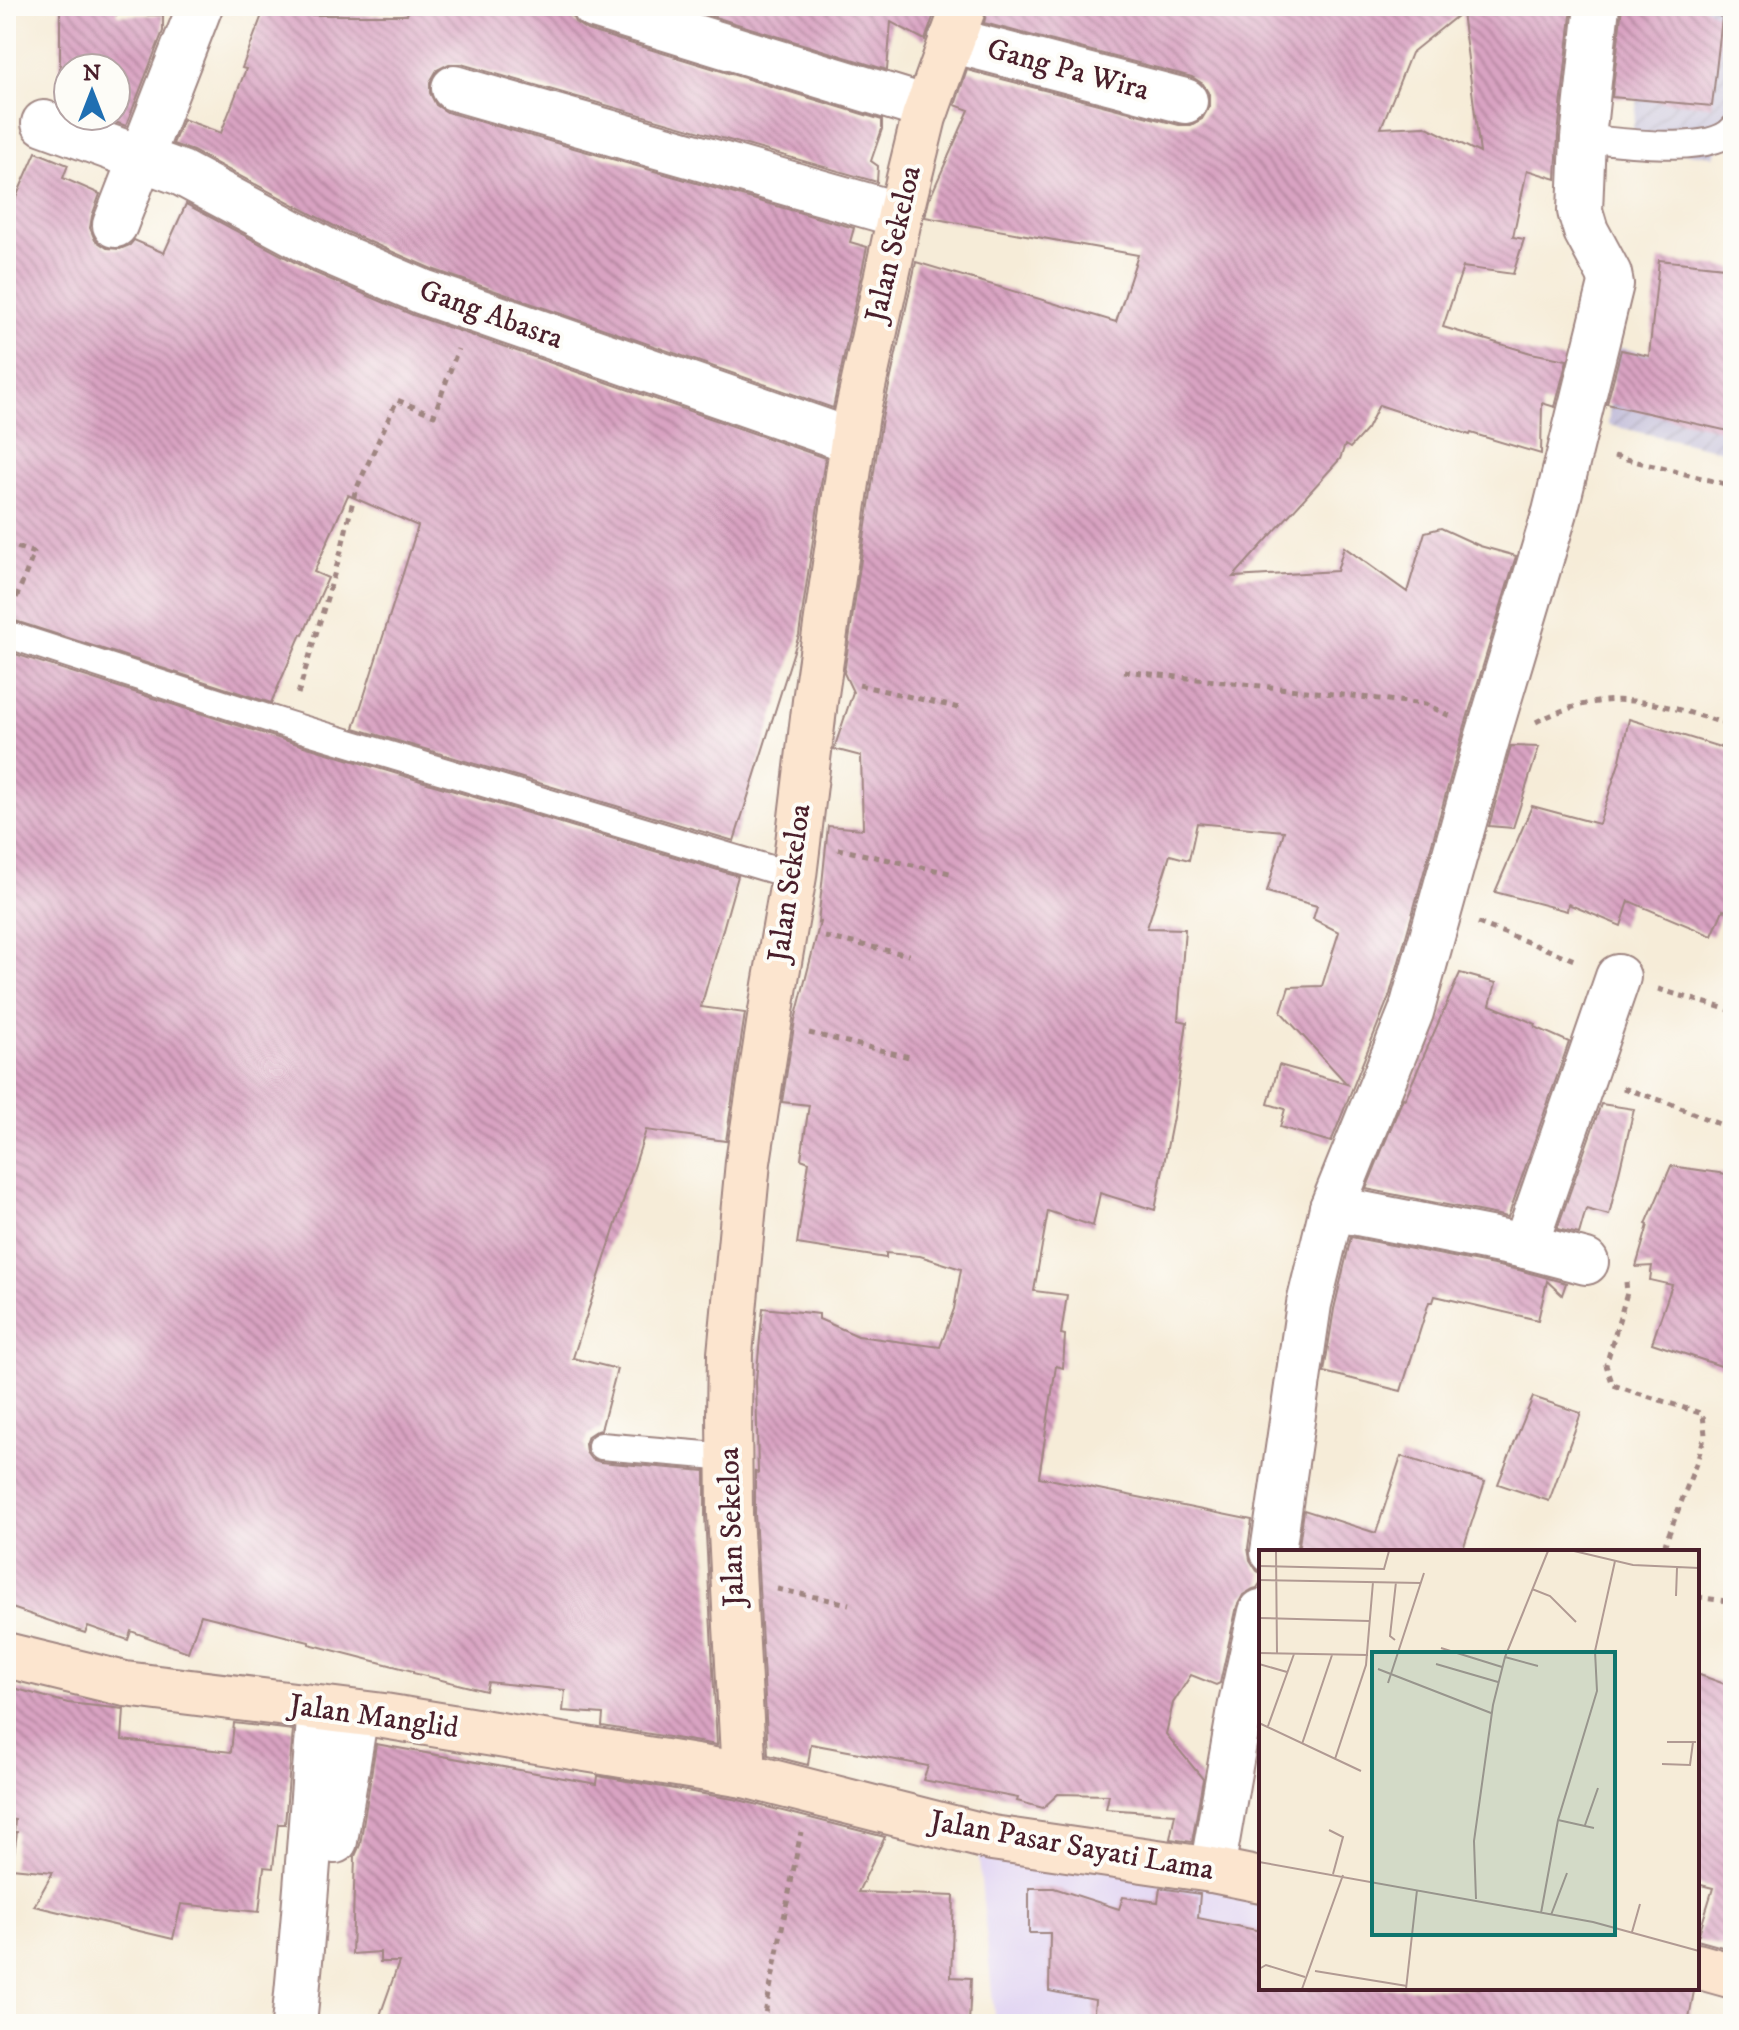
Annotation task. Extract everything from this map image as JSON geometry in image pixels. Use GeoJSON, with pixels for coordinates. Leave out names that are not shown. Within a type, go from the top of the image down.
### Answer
{"type":"FeatureCollection","features":[{"type":"Feature","properties":{"kind":"street"},"geometry":{"type":"LineString","coordinates":[[115,225],[200,6]]}},
{"type":"Feature","properties":{"kind":"street"},"geometry":{"type":"LineString","coordinates":[[594,6],[927,108]]}},
{"type":"Feature","properties":{"kind":"street"},"geometry":{"type":"LineString","coordinates":[[1273,1550],[1309,1304],[1332,1208],[1411,1012],[1555,512],[1611,284],[1580,211],[1583,138],[1597,6]]}},
{"type":"Feature","properties":{"kind":"street","name":"Jalan Sekeloa"},"geometry":{"type":"LineString","coordinates":[[744,1775],[729,1457],[730,1354],[748,1162],[796,858],[852,441],[900,215],[927,108],[957,23]]}},
{"type":"Feature","properties":{"kind":"street","name":"Gang Pa Wira"},"geometry":{"type":"LineString","coordinates":[[957,23],[1185,101]]}},
{"type":"Feature","properties":{"kind":"street"},"geometry":{"type":"LineString","coordinates":[[454,88],[900,215]]}},
{"type":"Feature","properties":{"kind":"street","name":"Gang Abasra"},"geometry":{"type":"LineString","coordinates":[[44,123],[181,173],[325,250],[423,292],[852,441]]}},
{"type":"Feature","properties":{"kind":"street"},"geometry":{"type":"LineString","coordinates":[[1525,1246],[1618,977]]}},
{"type":"Feature","properties":{"kind":"street"},"geometry":{"type":"LineString","coordinates":[[1332,1208],[1525,1246],[1586,1262]]}},
{"type":"Feature","properties":{"kind":"street"},"geometry":{"type":"LineString","coordinates":[[1212,1870],[1259,1621]]}},
{"type":"Feature","properties":{"kind":"street","name":"Jalan Manglid"},"geometry":{"type":"LineString","coordinates":[[6,1655],[125,1684],[338,1711],[744,1775]]}},
{"type":"Feature","properties":{"kind":"street"},"geometry":{"type":"LineString","coordinates":[[320,1930],[338,1711]]}},
{"type":"Feature","properties":{"kind":"street"},"geometry":{"type":"LineString","coordinates":[[294,2024],[305,1921],[312,1801],[338,1711]]}},
{"type":"Feature","properties":{"kind":"street","name":"Jalan Pasar Sayati Lama"},"geometry":{"type":"LineString","coordinates":[[744,1775],[992,1838],[1259,1880]]}},
{"type":"Feature","properties":{"kind":"street"},"geometry":{"type":"LineString","coordinates":[[1699,1967],[1733,1976]]}},
{"type":"Feature","properties":{"kind":"lane"},"geometry":{"type":"LineString","coordinates":[[1583,138],[1680,146],[1731,138]]}},
{"type":"Feature","properties":{"kind":"lane"},"geometry":{"type":"LineString","coordinates":[[9,622],[289,725],[796,858]]}},
{"type":"Feature","properties":{"kind":"lane"},"geometry":{"type":"LineString","coordinates":[[601,1446],[729,1457]]}},
{"type":"Feature","properties":{"kind":"path"},"geometry":{"type":"LineString","coordinates":[[289,725],[340,555],[355,492],[397,400],[434,415],[472,309]]}},
{"type":"Feature","properties":{"kind":"path"},"geometry":{"type":"LineString","coordinates":[[1570,444],[1733,486]]}},
{"type":"Feature","properties":{"kind":"path"},"geometry":{"type":"LineString","coordinates":[[6,543],[34,553],[9,622]]}},
{"type":"Feature","properties":{"kind":"path"},"geometry":{"type":"LineString","coordinates":[[1124,671],[1425,704],[1488,736],[1512,734],[1572,706],[1614,699],[1652,702],[1733,726]]}},
{"type":"Feature","properties":{"kind":"path"},"geometry":{"type":"LineString","coordinates":[[819,676],[959,708]]}},
{"type":"Feature","properties":{"kind":"path"},"geometry":{"type":"LineString","coordinates":[[796,858],[950,873]]}},
{"type":"Feature","properties":{"kind":"path"},"geometry":{"type":"LineString","coordinates":[[785,928],[909,955]]}},
{"type":"Feature","properties":{"kind":"path"},"geometry":{"type":"LineString","coordinates":[[769,1024],[909,1057]]}},
{"type":"Feature","properties":{"kind":"path"},"geometry":{"type":"LineString","coordinates":[[1583,1076],[1666,1102],[1733,1130]]}},
{"type":"Feature","properties":{"kind":"path"},"geometry":{"type":"LineString","coordinates":[[1586,1262],[1621,1274],[1626,1282],[1627,1293],[1606,1365],[1613,1385],[1703,1414],[1705,1435],[1663,1550]]}},
{"type":"Feature","properties":{"kind":"path"},"geometry":{"type":"LineString","coordinates":[[733,1580],[849,1604]]}},
{"type":"Feature","properties":{"kind":"path"},"geometry":{"type":"LineString","coordinates":[[1699,1597],[1733,1602]]}},
{"type":"Feature","properties":{"kind":"path"},"geometry":{"type":"LineString","coordinates":[[763,2024],[809,1792]]}},
{"type":"Feature","properties":{"kind":"shaded area"},"geometry":{"type":"Polygon","coordinates":[[[1652,6],[1733,6],[1733,105],[1714,156],[1630,147],[1652,6]]]}},
{"type":"Feature","properties":{"kind":"shaded area"},"geometry":{"type":"Polygon","coordinates":[[[1733,331],[1733,453],[1608,425],[1616,347],[1724,369],[1733,331]]]}},
{"type":"Feature","properties":{"kind":"shaded area"},"geometry":{"type":"Polygon","coordinates":[[[978,1849],[1259,1894],[1259,1990],[1370,2024],[995,2024],[978,1849]]]}},
{"type":"Feature","properties":{"kind":"building"},"geometry":{"type":"Polygon","coordinates":[[[60,6],[117,6],[117,15],[163,15],[163,31],[132,111],[132,52],[60,52],[60,6]]]}},
{"type":"Feature","properties":{"kind":"building"},"geometry":{"type":"Polygon","coordinates":[[[409,6],[570,6],[575,22],[587,30],[882,120],[871,161],[878,166],[877,182],[461,64],[449,64],[437,70],[430,82],[430,93],[436,105],[447,112],[854,228],[850,242],[867,247],[833,408],[432,269],[336,227],[193,151],[173,144],[183,119],[221,133],[246,69],[242,68],[262,15],[407,15],[409,6]]]}},
{"type":"Feature","properties":{"kind":"building"},"geometry":{"type":"Polygon","coordinates":[[[679,6],[937,6],[925,40],[891,22],[887,70],[679,6]]]}},
{"type":"Feature","properties":{"kind":"building"},"geometry":{"type":"Polygon","coordinates":[[[988,6],[1572,6],[1556,179],[1527,170],[1513,237],[1524,239],[1513,274],[1463,267],[1443,327],[1531,353],[1567,360],[1555,407],[1542,403],[1541,454],[1379,405],[1367,429],[1350,448],[1345,445],[1340,459],[1233,577],[1337,571],[1344,547],[1407,592],[1425,532],[1441,528],[1480,546],[1516,556],[1390,994],[1331,1142],[1280,1127],[1285,1109],[1268,1104],[1279,1065],[1347,1084],[1281,1012],[1289,987],[1322,986],[1339,932],[1313,919],[1317,906],[1267,892],[1284,831],[1197,823],[1189,860],[1170,855],[1147,928],[1185,929],[1178,1020],[1187,1022],[1155,1210],[1100,1193],[1093,1226],[1048,1211],[1034,1291],[1067,1295],[1061,1334],[1065,1335],[1063,1368],[1056,1366],[1039,1477],[1252,1520],[1248,1548],[1250,1560],[1259,1572],[1259,1585],[1243,1595],[1237,1606],[1220,1683],[1216,1685],[1191,1675],[1173,1703],[1166,1734],[1203,1779],[1192,1842],[1170,1839],[1175,1814],[1106,1809],[1109,1795],[1058,1794],[1043,1808],[1017,1801],[1018,1798],[923,1780],[928,1766],[811,1744],[808,1765],[768,1755],[755,1472],[758,1473],[756,1380],[763,1308],[819,1314],[819,1319],[858,1336],[940,1347],[954,1309],[961,1269],[920,1256],[886,1253],[886,1258],[797,1244],[809,1162],[801,1159],[809,1105],[782,1102],[795,1020],[820,922],[828,826],[863,829],[861,756],[834,749],[853,692],[844,673],[882,418],[916,262],[1116,322],[1138,255],[925,217],[929,200],[969,110],[955,105],[967,70],[1179,125],[1191,125],[1202,119],[1209,107],[1209,94],[1203,84],[1192,77],[984,23],[988,6]],[[1462,12],[1411,53],[1381,128],[1425,126],[1480,153],[1462,12]]]}},
{"type":"Feature","properties":{"kind":"building"},"geometry":{"type":"Polygon","coordinates":[[[1622,6],[1702,6],[1722,18],[1712,106],[1612,97],[1622,6]]]}},
{"type":"Feature","properties":{"kind":"building"},"geometry":{"type":"Polygon","coordinates":[[[36,152],[68,165],[63,178],[100,194],[90,228],[95,240],[107,248],[120,249],[134,240],[164,253],[186,204],[313,272],[413,315],[825,458],[799,635],[734,841],[354,728],[418,526],[348,495],[314,572],[328,578],[271,703],[6,618],[6,220],[36,152]]]}},
{"type":"Feature","properties":{"kind":"building"},"geometry":{"type":"Polygon","coordinates":[[[1659,260],[1733,268],[1733,432],[1607,404],[1621,350],[1649,356],[1659,260]]]}},
{"type":"Feature","properties":{"kind":"building"},"geometry":{"type":"Polygon","coordinates":[[[6,651],[284,740],[738,876],[701,1007],[745,1013],[726,1141],[646,1130],[573,1358],[617,1369],[601,1430],[588,1436],[585,1444],[591,1459],[705,1471],[717,1745],[602,1726],[603,1714],[563,1711],[565,1690],[488,1682],[486,1691],[201,1615],[188,1652],[131,1631],[128,1640],[88,1626],[85,1633],[6,1606],[6,651]]]}},
{"type":"Feature","properties":{"kind":"building"},"geometry":{"type":"Polygon","coordinates":[[[1629,719],[1733,751],[1733,913],[1723,910],[1712,936],[1629,901],[1621,926],[1568,904],[1567,911],[1495,892],[1532,806],[1599,824],[1620,760],[1629,719]]]}},
{"type":"Feature","properties":{"kind":"building"},"geometry":{"type":"Polygon","coordinates":[[[1511,746],[1539,747],[1513,828],[1489,826],[1511,746]]]}},
{"type":"Feature","properties":{"kind":"building"},"geometry":{"type":"Polygon","coordinates":[[[1460,973],[1496,983],[1490,1005],[1569,1042],[1508,1217],[1366,1189],[1460,973]]]}},
{"type":"Feature","properties":{"kind":"building"},"geometry":{"type":"Polygon","coordinates":[[[1601,1104],[1634,1109],[1609,1215],[1586,1209],[1579,1234],[1557,1229],[1601,1104]]]}},
{"type":"Feature","properties":{"kind":"building"},"geometry":{"type":"Polygon","coordinates":[[[1671,1166],[1733,1175],[1733,1370],[1652,1343],[1672,1285],[1650,1280],[1652,1266],[1636,1267],[1646,1224],[1671,1166]]]}},
{"type":"Feature","properties":{"kind":"building"},"geometry":{"type":"Polygon","coordinates":[[[1351,1237],[1519,1270],[1566,1283],[1562,1295],[1547,1281],[1538,1320],[1435,1296],[1433,1302],[1429,1302],[1401,1391],[1324,1372],[1334,1309],[1351,1237]]]}},
{"type":"Feature","properties":{"kind":"building"},"geometry":{"type":"Polygon","coordinates":[[[1533,1397],[1581,1413],[1549,1501],[1498,1484],[1533,1397]]]}},
{"type":"Feature","properties":{"kind":"building"},"geometry":{"type":"Polygon","coordinates":[[[1401,1456],[1485,1482],[1463,1550],[1298,1550],[1304,1510],[1376,1533],[1401,1456]]]}},
{"type":"Feature","properties":{"kind":"building"},"geometry":{"type":"Polygon","coordinates":[[[1699,1675],[1733,1687],[1733,1950],[1699,1941],[1713,1888],[1699,1884],[1699,1675]]]}},
{"type":"Feature","properties":{"kind":"building"},"geometry":{"type":"Polygon","coordinates":[[[6,1686],[68,1703],[124,1709],[122,1740],[231,1752],[234,1723],[293,1730],[285,1824],[278,1824],[273,1868],[264,1867],[259,1912],[181,1904],[173,1939],[34,1906],[53,1872],[12,1868],[17,1832],[14,1832],[15,1820],[6,1819],[6,1686]]]}},
{"type":"Feature","properties":{"kind":"building"},"geometry":{"type":"Polygon","coordinates":[[[376,1744],[597,1784],[598,1776],[739,1800],[885,1837],[858,1892],[954,1896],[951,1977],[971,1978],[969,2024],[377,2024],[399,1962],[380,1962],[380,1952],[352,1954],[355,1856],[360,1845],[376,1744]]]}},
{"type":"Feature","properties":{"kind":"building"},"geometry":{"type":"Polygon","coordinates":[[[1029,1888],[1054,1888],[1119,1909],[1123,1897],[1158,1902],[1160,1888],[1200,1894],[1198,1918],[1259,1931],[1259,1990],[1694,1991],[1688,2024],[1093,2024],[1095,2000],[1049,1991],[1050,1933],[1029,1933],[1029,1888]]]}}]}
